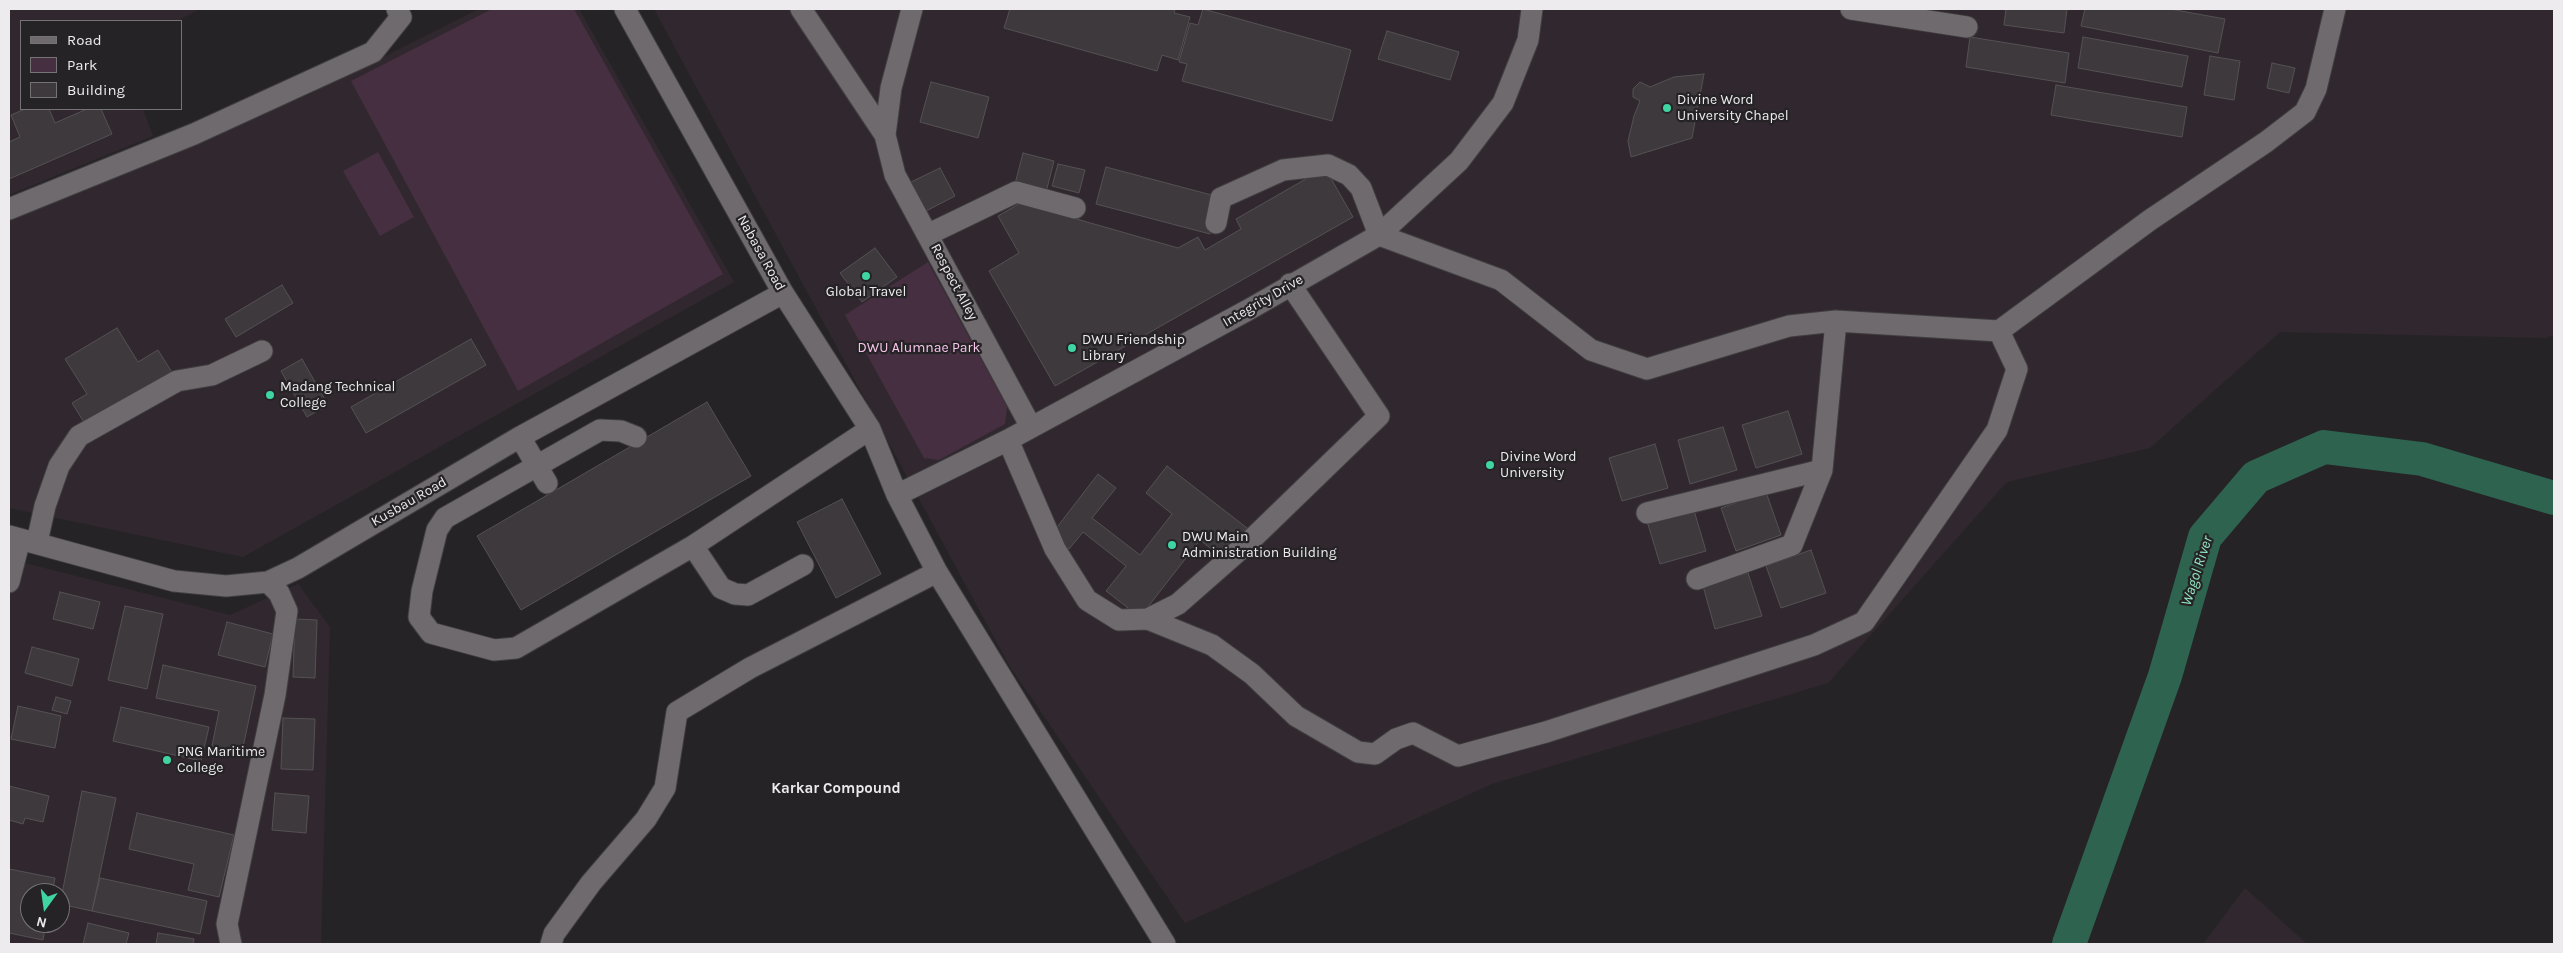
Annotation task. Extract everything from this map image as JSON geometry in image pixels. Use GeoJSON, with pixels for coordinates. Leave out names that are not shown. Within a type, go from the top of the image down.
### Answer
{"type":"FeatureCollection","features":[{"type":"Feature","properties":{"kind":"street"},"geometry":{"type":"LineString","coordinates":[[9,209],[194,134],[373,52],[401,17],[397,9]]}},
{"type":"Feature","properties":{"kind":"street","name":"Nabasa Road"},"geometry":{"type":"LineString","coordinates":[[625,9],[783,293],[870,429],[897,495],[937,572],[1165,944]]}},
{"type":"Feature","properties":{"kind":"street"},"geometry":{"type":"LineString","coordinates":[[802,9],[885,135]]}},
{"type":"Feature","properties":{"kind":"street"},"geometry":{"type":"LineString","coordinates":[[885,135],[891,88],[912,9]]}},
{"type":"Feature","properties":{"kind":"street","name":"Integrity Drive"},"geometry":{"type":"LineString","coordinates":[[897,495],[1008,440],[1248,310],[1290,284],[1379,235],[1459,161],[1503,104],[1528,40],[1532,9]]}},
{"type":"Feature","properties":{"kind":"street"},"geometry":{"type":"LineString","coordinates":[[1851,9],[1967,27]]}},
{"type":"Feature","properties":{"kind":"street"},"geometry":{"type":"LineString","coordinates":[[1216,223],[1222,198],[1283,170],[1328,165],[1349,175],[1361,188],[1379,235],[1501,280],[1591,350],[1647,369],[1789,326],[1836,321],[1998,331],[2150,220],[2266,142],[2305,112],[2316,89],[2335,9]]}},
{"type":"Feature","properties":{"kind":"street","name":"Respect Alley"},"geometry":{"type":"LineString","coordinates":[[885,135],[895,175],[929,234],[1031,427]]}},
{"type":"Feature","properties":{"kind":"street"},"geometry":{"type":"LineString","coordinates":[[929,234],[1016,192],[1075,208]]}},
{"type":"Feature","properties":{"kind":"street"},"geometry":{"type":"LineString","coordinates":[[1148,619],[1178,604],[1252,539],[1378,416],[1290,284]]}},
{"type":"Feature","properties":{"kind":"street","name":"Kusbau Road"},"geometry":{"type":"LineString","coordinates":[[22,539],[174,581],[226,586],[268,582],[298,568],[520,437],[783,293]]}},
{"type":"Feature","properties":{"kind":"street"},"geometry":{"type":"LineString","coordinates":[[1697,580],[1792,545],[1822,470],[1836,321]]}},
{"type":"Feature","properties":{"kind":"street"},"geometry":{"type":"LineString","coordinates":[[1008,440],[1054,549],[1087,600],[1118,620],[1148,619],[1212,645],[1252,674],[1296,716],[1358,752],[1375,754],[1396,739],[1413,733],[1458,756],[1546,732],[1814,645],[1864,622],[1997,430],[2017,369],[1998,331]]}},
{"type":"Feature","properties":{"kind":"street"},"geometry":{"type":"LineString","coordinates":[[9,582],[22,539],[45,506],[59,466],[79,436],[177,381],[212,375],[262,350]]}},
{"type":"Feature","properties":{"kind":"street"},"geometry":{"type":"LineString","coordinates":[[636,437],[621,431],[600,430],[542,474],[445,518],[437,530],[422,591],[419,617],[431,633],[494,650],[516,648],[693,546],[870,429]]}},
{"type":"Feature","properties":{"kind":"street"},"geometry":{"type":"LineString","coordinates":[[520,437],[542,474]]}},
{"type":"Feature","properties":{"kind":"street"},"geometry":{"type":"LineString","coordinates":[[1647,513],[1822,470]]}},
{"type":"Feature","properties":{"kind":"street"},"geometry":{"type":"LineString","coordinates":[[693,546],[721,588],[735,594],[748,595],[803,565]]}},
{"type":"Feature","properties":{"kind":"street"},"geometry":{"type":"LineString","coordinates":[[551,944],[554,934],[570,912],[646,819],[665,788],[677,712],[750,668],[937,572]]}},
{"type":"Feature","properties":{"kind":"street"},"geometry":{"type":"LineString","coordinates":[[231,944],[227,924],[275,695],[286,611],[279,593],[268,582]]}},
{"type":"Feature","properties":{"kind":"shaded area"},"geometry":{"type":"Polygon","coordinates":[[[9,9],[200,9],[179,20],[20,20],[20,110],[143,110],[153,136],[9,195],[9,9]]]}},
{"type":"Feature","properties":{"kind":"shaded area","name":"Madang Technical College"},"geometry":{"type":"Polygon","coordinates":[[[479,9],[579,9],[734,282],[243,557],[9,508],[9,217],[308,95],[479,9]]]}},
{"type":"Feature","properties":{"kind":"shaded area","name":"Divine Word University"},"geometry":{"type":"Polygon","coordinates":[[[654,9],[2554,9],[2554,335],[2546,338],[2280,332],[2150,448],[2007,482],[1828,683],[1492,784],[1185,923],[1009,665],[654,9]]]}},
{"type":"Feature","properties":{"kind":"shaded area","name":"PNG Maritime College"},"geometry":{"type":"Polygon","coordinates":[[[9,559],[230,615],[298,584],[330,627],[321,944],[9,944],[9,559]]]}},
{"type":"Feature","properties":{"kind":"shaded area"},"geometry":{"type":"Polygon","coordinates":[[[2245,888],[2307,944],[2203,944],[2245,888]]]}},
{"type":"Feature","properties":{"kind":"green space"},"geometry":{"type":"Polygon","coordinates":[[[492,9],[574,9],[723,274],[518,391],[351,81],[492,9]]]}},
{"type":"Feature","properties":{"kind":"green space"},"geometry":{"type":"Polygon","coordinates":[[[378,152],[414,217],[380,236],[343,171],[378,152]]]}},
{"type":"Feature","properties":{"kind":"green space","name":"DWU Alumnae Park"},"geometry":{"type":"Polygon","coordinates":[[[928,262],[1007,407],[1005,424],[939,460],[924,458],[845,315],[928,262]]]}},
{"type":"Feature","properties":{"kind":"building"},"geometry":{"type":"Polygon","coordinates":[[[1010,9],[1175,9],[1174,13],[1190,17],[1178,60],[1162,55],[1157,71],[1004,28],[1010,9]]]}},
{"type":"Feature","properties":{"kind":"building"},"geometry":{"type":"Polygon","coordinates":[[[1203,9],[1351,50],[1332,121],[1182,81],[1187,64],[1179,62],[1190,23],[1198,25],[1203,9]]]}},
{"type":"Feature","properties":{"kind":"building"},"geometry":{"type":"Polygon","coordinates":[[[2006,9],[2067,9],[2064,33],[2004,25],[2006,9]]]}},
{"type":"Feature","properties":{"kind":"building"},"geometry":{"type":"Polygon","coordinates":[[[2085,9],[2170,9],[2225,19],[2218,53],[2081,26],[2085,9]]]}},
{"type":"Feature","properties":{"kind":"building"},"geometry":{"type":"Polygon","coordinates":[[[1387,31],[1459,52],[1450,80],[1378,59],[1387,31]]]}},
{"type":"Feature","properties":{"kind":"building"},"geometry":{"type":"Polygon","coordinates":[[[1970,37],[2069,53],[2065,83],[1966,67],[1970,37]]]}},
{"type":"Feature","properties":{"kind":"building"},"geometry":{"type":"Polygon","coordinates":[[[2083,37],[2188,56],[2182,87],[2078,68],[2083,37]]]}},
{"type":"Feature","properties":{"kind":"building"},"geometry":{"type":"Polygon","coordinates":[[[2210,56],[2240,61],[2234,100],[2204,95],[2210,56]]]}},
{"type":"Feature","properties":{"kind":"building"},"geometry":{"type":"Polygon","coordinates":[[[2272,63],[2295,68],[2289,93],[2267,88],[2272,63]]]}},
{"type":"Feature","properties":{"kind":"building","name":"Divine Word University Chapel"},"geometry":{"type":"Polygon","coordinates":[[[1704,74],[1692,138],[1631,157],[1628,141],[1640,101],[1633,97],[1633,89],[1640,82],[1650,87],[1674,77],[1704,74]]]}},
{"type":"Feature","properties":{"kind":"building"},"geometry":{"type":"Polygon","coordinates":[[[931,82],[989,97],[978,138],[920,122],[931,82]]]}},
{"type":"Feature","properties":{"kind":"building"},"geometry":{"type":"Polygon","coordinates":[[[2056,85],[2187,107],[2182,137],[2051,115],[2056,85]]]}},
{"type":"Feature","properties":{"kind":"building"},"geometry":{"type":"Polygon","coordinates":[[[23,110],[49,110],[55,123],[85,110],[101,110],[112,134],[9,179],[9,142],[20,137],[11,115],[23,110]]]}},
{"type":"Feature","properties":{"kind":"building"},"geometry":{"type":"Polygon","coordinates":[[[1023,153],[1054,161],[1046,192],[1015,184],[1023,153]]]}},
{"type":"Feature","properties":{"kind":"building"},"geometry":{"type":"Polygon","coordinates":[[[1058,164],[1085,170],[1079,193],[1052,186],[1058,164]]]}},
{"type":"Feature","properties":{"kind":"building"},"geometry":{"type":"Polygon","coordinates":[[[1106,167],[1219,197],[1210,234],[1096,204],[1106,167]]]}},
{"type":"Feature","properties":{"kind":"building"},"geometry":{"type":"Polygon","coordinates":[[[940,168],[955,196],[926,211],[911,182],[940,168]]]}},
{"type":"Feature","properties":{"kind":"building"},"geometry":{"type":"Polygon","coordinates":[[[1325,168],[1353,217],[1055,386],[989,271],[1019,253],[998,216],[1031,197],[1038,208],[1178,248],[1198,237],[1205,250],[1241,229],[1236,219],[1325,168]]]}},
{"type":"Feature","properties":{"kind":"building"},"geometry":{"type":"Polygon","coordinates":[[[875,248],[897,277],[862,302],[840,273],[875,248]]]}},
{"type":"Feature","properties":{"kind":"building"},"geometry":{"type":"Polygon","coordinates":[[[282,285],[293,303],[236,337],[225,319],[282,285]]]}},
{"type":"Feature","properties":{"kind":"building"},"geometry":{"type":"Polygon","coordinates":[[[117,328],[138,362],[158,350],[173,374],[87,427],[72,403],[87,394],[65,359],[117,328]]]}},
{"type":"Feature","properties":{"kind":"building"},"geometry":{"type":"Polygon","coordinates":[[[471,339],[486,365],[366,433],[351,407],[471,339]]]}},
{"type":"Feature","properties":{"kind":"building"},"geometry":{"type":"Polygon","coordinates":[[[302,359],[328,405],[307,417],[281,371],[302,359]]]}},
{"type":"Feature","properties":{"kind":"building"},"geometry":{"type":"Polygon","coordinates":[[[707,402],[751,476],[521,610],[477,536],[707,402]]]}},
{"type":"Feature","properties":{"kind":"building"},"geometry":{"type":"Polygon","coordinates":[[[1788,411],[1802,454],[1756,468],[1742,425],[1788,411]]]}},
{"type":"Feature","properties":{"kind":"building"},"geometry":{"type":"Polygon","coordinates":[[[1723,427],[1737,470],[1690,484],[1678,440],[1723,427]]]}},
{"type":"Feature","properties":{"kind":"building"},"geometry":{"type":"Polygon","coordinates":[[[1655,444],[1668,488],[1622,501],[1609,458],[1655,444]]]}},
{"type":"Feature","properties":{"kind":"building","name":"DWU Main Administration Building"},"geometry":{"type":"Polygon","coordinates":[[[1167,466],[1247,528],[1223,558],[1200,540],[1140,617],[1106,591],[1126,566],[1083,532],[1069,549],[1051,535],[1098,474],[1116,488],[1092,518],[1140,555],[1172,514],[1146,493],[1167,466]]]}},
{"type":"Feature","properties":{"kind":"building"},"geometry":{"type":"Polygon","coordinates":[[[1766,492],[1781,535],[1736,551],[1721,508],[1766,492]]]}},
{"type":"Feature","properties":{"kind":"building"},"geometry":{"type":"Polygon","coordinates":[[[842,499],[881,574],[836,598],[797,522],[842,499]]]}},
{"type":"Feature","properties":{"kind":"building"},"geometry":{"type":"Polygon","coordinates":[[[1693,507],[1706,551],[1660,564],[1647,521],[1693,507]]]}},
{"type":"Feature","properties":{"kind":"building"},"geometry":{"type":"Polygon","coordinates":[[[1811,550],[1826,593],[1781,608],[1766,566],[1811,550]]]}},
{"type":"Feature","properties":{"kind":"building"},"geometry":{"type":"Polygon","coordinates":[[[1748,573],[1762,616],[1715,629],[1703,586],[1748,573]]]}},
{"type":"Feature","properties":{"kind":"building"},"geometry":{"type":"Polygon","coordinates":[[[60,592],[100,602],[93,629],[53,619],[60,592]]]}},
{"type":"Feature","properties":{"kind":"building"},"geometry":{"type":"Polygon","coordinates":[[[125,606],[163,614],[147,689],[108,680],[125,606]]]}},
{"type":"Feature","properties":{"kind":"building"},"geometry":{"type":"Polygon","coordinates":[[[295,619],[317,620],[315,678],[293,677],[295,619]]]}},
{"type":"Feature","properties":{"kind":"building"},"geometry":{"type":"Polygon","coordinates":[[[227,622],[273,634],[265,667],[218,655],[227,622]]]}},
{"type":"Feature","properties":{"kind":"building"},"geometry":{"type":"Polygon","coordinates":[[[32,647],[79,659],[72,686],[25,673],[32,647]]]}},
{"type":"Feature","properties":{"kind":"building"},"geometry":{"type":"Polygon","coordinates":[[[163,665],[256,686],[242,752],[212,746],[219,711],[156,698],[163,665]]]}},
{"type":"Feature","properties":{"kind":"building"},"geometry":{"type":"Polygon","coordinates":[[[56,697],[71,701],[67,714],[52,710],[56,697]]]}},
{"type":"Feature","properties":{"kind":"building"},"geometry":{"type":"Polygon","coordinates":[[[18,706],[61,716],[55,748],[11,739],[18,706]]]}},
{"type":"Feature","properties":{"kind":"building"},"geometry":{"type":"Polygon","coordinates":[[[121,707],[209,727],[201,761],[113,741],[121,707]]]}},
{"type":"Feature","properties":{"kind":"building"},"geometry":{"type":"Polygon","coordinates":[[[283,718],[315,719],[313,770],[281,769],[283,718]]]}},
{"type":"Feature","properties":{"kind":"building"},"geometry":{"type":"Polygon","coordinates":[[[9,786],[49,796],[43,822],[25,818],[23,824],[9,820],[9,786]]]}},
{"type":"Feature","properties":{"kind":"building"},"geometry":{"type":"Polygon","coordinates":[[[82,791],[116,798],[92,911],[70,906],[70,883],[64,883],[82,791]]]}},
{"type":"Feature","properties":{"kind":"building"},"geometry":{"type":"Polygon","coordinates":[[[275,793],[309,796],[306,833],[272,830],[275,793]]]}},
{"type":"Feature","properties":{"kind":"building"},"geometry":{"type":"Polygon","coordinates":[[[137,813],[234,835],[219,897],[188,890],[194,864],[129,849],[137,813]]]}},
{"type":"Feature","properties":{"kind":"building"},"geometry":{"type":"Polygon","coordinates":[[[9,869],[55,878],[54,883],[20,883],[20,933],[44,933],[43,940],[9,933],[9,869]]]}},
{"type":"Feature","properties":{"kind":"building"},"geometry":{"type":"Polygon","coordinates":[[[100,878],[207,901],[200,934],[92,911],[100,878]]]}},
{"type":"Feature","properties":{"kind":"building"},"geometry":{"type":"Polygon","coordinates":[[[88,923],[129,933],[126,944],[83,944],[88,923]]]}},
{"type":"Feature","properties":{"kind":"building"},"geometry":{"type":"Polygon","coordinates":[[[158,933],[194,939],[193,944],[156,944],[158,933]]]}},
{"type":"Feature","properties":{"kind":"waterway","name":"Wagol River"},"geometry":{"type":"LineString","coordinates":[[2069,944],[2165,676],[2205,537],[2256,477],[2324,447],[2422,459],[2554,498]]}},
{"type":"Feature","properties":{"kind":"place","name":"Divine Word University Chapel"},"geometry":{"type":"Point","coordinates":[1667,108]}},
{"type":"Feature","properties":{"kind":"place","name":"Global Travel"},"geometry":{"type":"Point","coordinates":[866,276]}},
{"type":"Feature","properties":{"kind":"place","name":"DWU Friendship Library"},"geometry":{"type":"Point","coordinates":[1072,348]}},
{"type":"Feature","properties":{"kind":"place","name":"Madang Technical College"},"geometry":{"type":"Point","coordinates":[270,395]}},
{"type":"Feature","properties":{"kind":"place","name":"Divine Word University"},"geometry":{"type":"Point","coordinates":[1490,465]}},
{"type":"Feature","properties":{"kind":"place","name":"DWU Main Administration Building"},"geometry":{"type":"Point","coordinates":[1172,545]}},
{"type":"Feature","properties":{"kind":"place","name":"PNG Maritime College"},"geometry":{"type":"Point","coordinates":[167,760]}},
{"type":"Feature","properties":{"kind":"district","name":"Karkar Compound"},"geometry":{"type":"Point","coordinates":[836,789]}}]}
